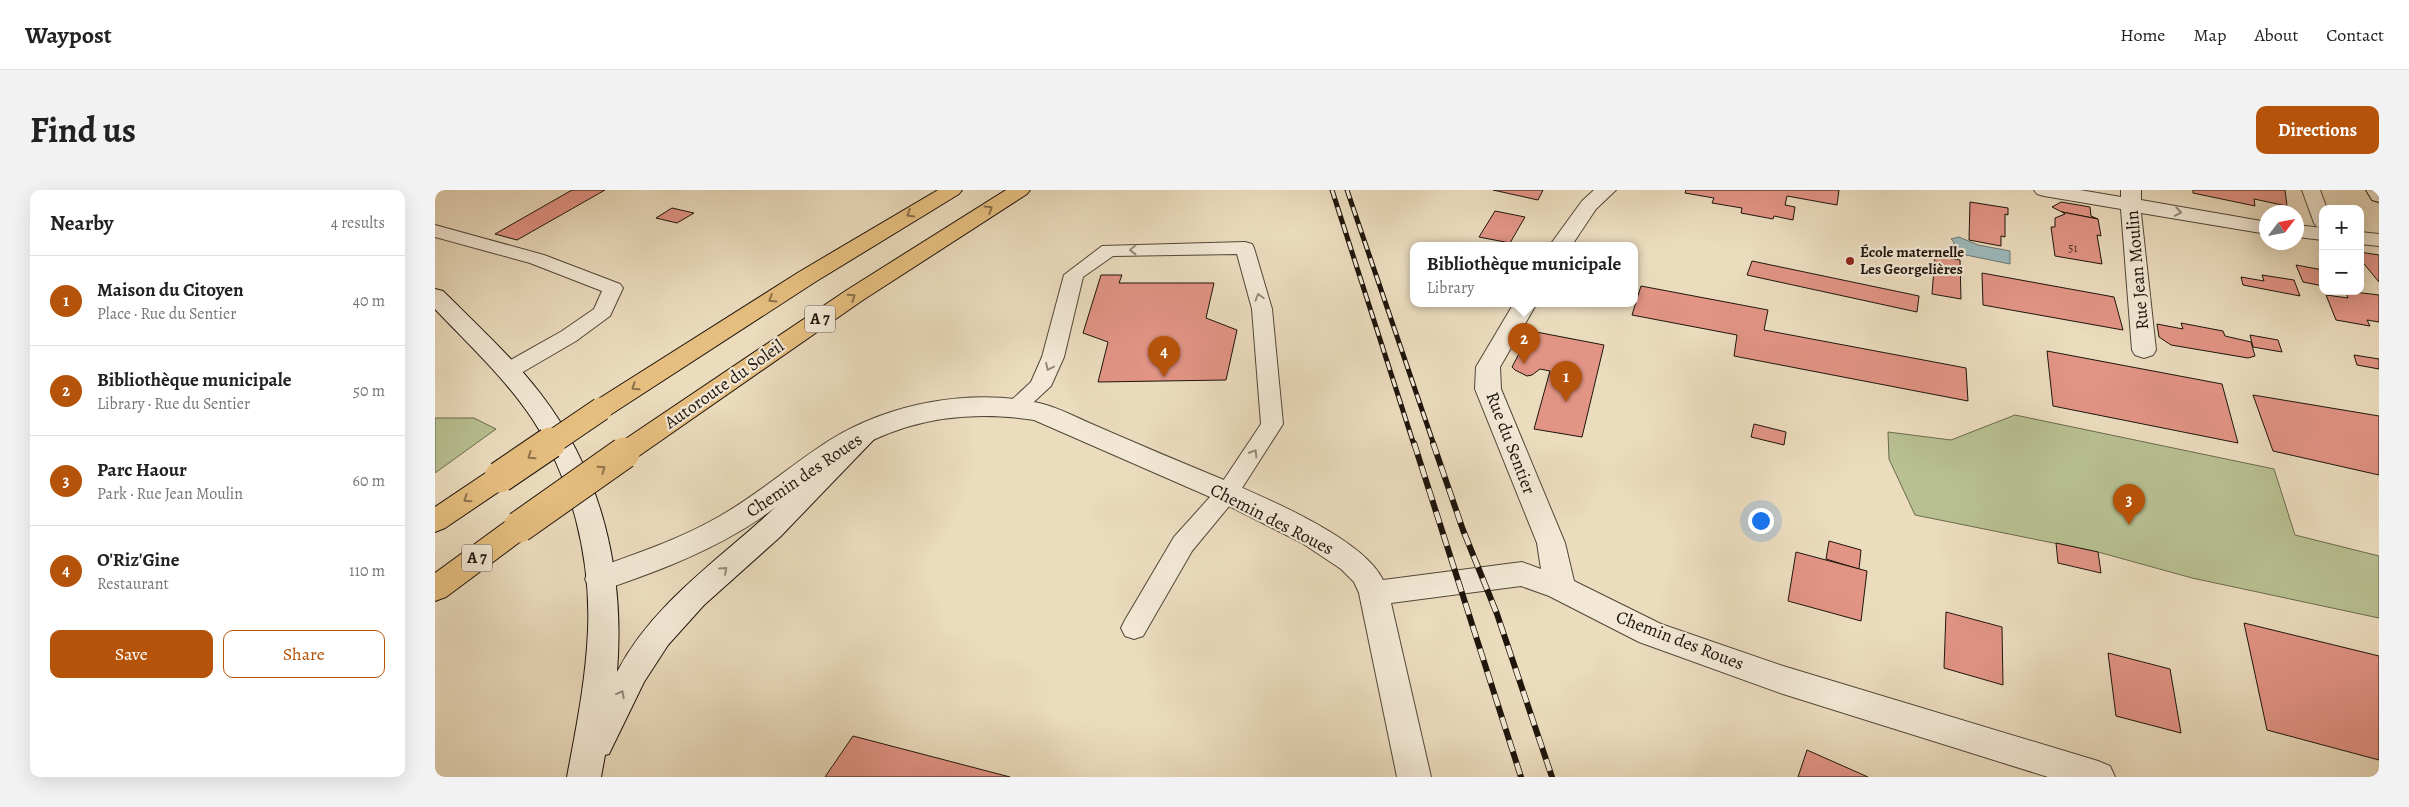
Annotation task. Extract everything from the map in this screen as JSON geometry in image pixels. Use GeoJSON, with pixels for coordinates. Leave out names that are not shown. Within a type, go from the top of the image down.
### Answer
{"type":"FeatureCollection","features":[{"type":"Feature","properties":{"kind":"highway","name":"A 7"},"geometry":{"type":"LineString","coordinates":[[435,521],[601,409],[799,282],[952,190]]}},
{"type":"Feature","properties":{"kind":"highway","name":"Autoroute du Soleil"},"geometry":{"type":"LineString","coordinates":[[435,589],[624,453],[855,295],[1020,190]]}},
{"type":"Feature","properties":{"kind":"street"},"geometry":{"type":"LineString","coordinates":[[1563,242],[1590,198],[1606,190]]}},
{"type":"Feature","properties":{"kind":"street"},"geometry":{"type":"LineString","coordinates":[[2044,190],[2131,197],[2259,226]]}},
{"type":"Feature","properties":{"kind":"street"},"geometry":{"type":"LineString","coordinates":[[2376,190],[2379,196]]}},
{"type":"Feature","properties":{"kind":"street","name":"Rue Jean Moulin"},"geometry":{"type":"LineString","coordinates":[[2131,197],[2144,350]]}},
{"type":"Feature","properties":{"kind":"street"},"geometry":{"type":"LineString","coordinates":[[2304,232],[2319,234]]}},
{"type":"Feature","properties":{"kind":"street"},"geometry":{"type":"LineString","coordinates":[[2364,238],[2379,240]]}},
{"type":"Feature","properties":{"kind":"street"},"geometry":{"type":"LineString","coordinates":[[435,296],[508,371],[543,414],[569,462],[582,493],[591,526],[604,611],[601,658],[578,775]]}},
{"type":"Feature","properties":{"kind":"street","name":"Rue du Sentier"},"geometry":{"type":"LineString","coordinates":[[1523,307],[1488,367],[1487,389],[1551,543],[1560,588]]}},
{"type":"Feature","properties":{"kind":"street","name":"Chemin des Roues"},"geometry":{"type":"LineString","coordinates":[[600,579],[712,534],[746,514],[842,445],[869,431],[904,417],[935,409],[978,405],[1015,407],[1039,412],[1227,493],[1311,535],[1351,561],[1366,575],[1374,592],[1522,574],[1560,588],[1650,633],[1783,680],[2098,777]]}},
{"type":"Feature","properties":{"kind":"street"},"geometry":{"type":"LineString","coordinates":[[578,775],[633,672],[657,636],[693,597],[770,529],[869,431]]}},
{"type":"Feature","properties":{"kind":"street"},"geometry":{"type":"LineString","coordinates":[[1374,592],[1414,777]]}},
{"type":"Feature","properties":{"kind":"lane"},"geometry":{"type":"LineString","coordinates":[[2311,190],[2319,211]]}},
{"type":"Feature","properties":{"kind":"lane"},"geometry":{"type":"LineString","coordinates":[[435,231],[537,259],[613,288],[603,312],[569,336],[508,371]]}},
{"type":"Feature","properties":{"kind":"lane"},"geometry":{"type":"LineString","coordinates":[[1015,407],[1039,386],[1053,357],[1074,275],[1109,250],[1245,248],[1262,309],[1272,424],[1227,493],[1183,544],[1134,628]]}},
{"type":"Feature","properties":{"kind":"green space"},"geometry":{"type":"Polygon","coordinates":[[[2015,415],[2274,469],[2295,535],[2379,556],[2379,618],[2192,578],[2098,552],[1915,515],[1889,459],[1888,432],[1951,440],[2015,415]]]}},
{"type":"Feature","properties":{"kind":"green space"},"geometry":{"type":"Polygon","coordinates":[[[435,418],[474,418],[496,429],[435,473],[435,418]]]}},
{"type":"Feature","properties":{"kind":"water"},"geometry":{"type":"Polygon","coordinates":[[[1959,237],[1978,245],[2010,251],[2010,264],[1966,255],[1953,246],[1954,242],[1951,239],[1959,237]]]}},
{"type":"Feature","properties":{"kind":"building"},"geometry":{"type":"Polygon","coordinates":[[[572,190],[605,190],[517,240],[495,234],[572,190]]]}},
{"type":"Feature","properties":{"kind":"building"},"geometry":{"type":"Polygon","coordinates":[[[1493,190],[1543,190],[1538,200],[1493,190]]]}},
{"type":"Feature","properties":{"kind":"building"},"geometry":{"type":"Polygon","coordinates":[[[1686,190],[1839,190],[1837,205],[1787,196],[1785,205],[1795,207],[1793,220],[1774,216],[1773,219],[1741,213],[1742,208],[1712,203],[1714,198],[1685,193],[1686,190]]]}},
{"type":"Feature","properties":{"kind":"building"},"geometry":{"type":"Polygon","coordinates":[[[2193,190],[2285,190],[2287,205],[2254,199],[2255,206],[2193,193],[2193,190]]]}},
{"type":"Feature","properties":{"kind":"building"},"geometry":{"type":"Polygon","coordinates":[[[1970,202],[2008,208],[2008,215],[2005,214],[2005,237],[2001,236],[2001,246],[1969,240],[1970,202]]]}},
{"type":"Feature","properties":{"kind":"building"},"geometry":{"type":"Polygon","coordinates":[[[2061,202],[2090,207],[2091,216],[2098,219],[2062,212],[2052,207],[2061,202]]]}},
{"type":"Feature","properties":{"kind":"building"},"geometry":{"type":"Polygon","coordinates":[[[672,208],[694,213],[677,223],[656,218],[672,208]]]}},
{"type":"Feature","properties":{"kind":"building"},"geometry":{"type":"Polygon","coordinates":[[[1495,211],[1525,217],[1511,242],[1479,237],[1495,211]]]}},
{"type":"Feature","properties":{"kind":"building"},"geometry":{"type":"Polygon","coordinates":[[[2062,212],[2098,219],[2101,236],[2097,235],[2102,264],[2055,256],[2051,227],[2055,227],[2055,218],[2065,214],[2062,212]]]}},
{"type":"Feature","properties":{"kind":"building"},"geometry":{"type":"Polygon","coordinates":[[[2364,253],[2379,255],[2379,282],[2364,264],[2364,253]]]}},
{"type":"Feature","properties":{"kind":"building"},"geometry":{"type":"Polygon","coordinates":[[[1935,256],[1960,260],[1961,299],[1932,294],[1935,256]]]}},
{"type":"Feature","properties":{"kind":"building"},"geometry":{"type":"Polygon","coordinates":[[[1752,261],[1919,296],[1917,312],[1747,275],[1752,261]]]}},
{"type":"Feature","properties":{"kind":"building"},"geometry":{"type":"Polygon","coordinates":[[[2296,265],[2319,269],[2319,285],[2303,282],[2296,265]]]}},
{"type":"Feature","properties":{"kind":"building"},"geometry":{"type":"Polygon","coordinates":[[[1982,273],[2114,297],[2123,330],[1983,305],[1982,273]]]}},
{"type":"Feature","properties":{"kind":"building"},"geometry":{"type":"Polygon","coordinates":[[[1101,275],[1122,275],[1119,283],[1214,283],[1206,318],[1237,330],[1226,380],[1098,382],[1108,342],[1083,333],[1101,275]]]}},
{"type":"Feature","properties":{"kind":"building"},"geometry":{"type":"Polygon","coordinates":[[[2262,275],[2294,280],[2300,296],[2243,285],[2241,277],[2264,281],[2262,275]]]}},
{"type":"Feature","properties":{"kind":"building"},"geometry":{"type":"Polygon","coordinates":[[[1641,286],[1768,310],[1764,330],[1966,368],[1968,401],[1734,356],[1737,335],[1632,315],[1634,307],[1638,307],[1638,296],[1641,286]]]}},
{"type":"Feature","properties":{"kind":"building"},"geometry":{"type":"Polygon","coordinates":[[[2364,293],[2379,295],[2379,322],[2367,320],[2370,326],[2336,320],[2326,295],[2348,298],[2347,295],[2364,295],[2364,293]]]}},
{"type":"Feature","properties":{"kind":"building"},"geometry":{"type":"Polygon","coordinates":[[[2181,323],[2223,331],[2225,336],[2251,342],[2255,356],[2248,358],[2171,345],[2159,337],[2157,324],[2183,329],[2181,323]]]}},
{"type":"Feature","properties":{"kind":"building"},"geometry":{"type":"Polygon","coordinates":[[[1531,331],[1604,345],[1582,437],[1534,429],[1550,371],[1540,369],[1527,376],[1512,367],[1531,331]]]}},
{"type":"Feature","properties":{"kind":"building"},"geometry":{"type":"Polygon","coordinates":[[[2250,335],[2278,340],[2282,352],[2253,347],[2250,335]]]}},
{"type":"Feature","properties":{"kind":"building"},"geometry":{"type":"Polygon","coordinates":[[[2047,351],[2222,384],[2238,443],[2053,406],[2047,351]]]}},
{"type":"Feature","properties":{"kind":"building"},"geometry":{"type":"Polygon","coordinates":[[[2354,355],[2379,359],[2379,369],[2357,365],[2354,355]]]}},
{"type":"Feature","properties":{"kind":"building"},"geometry":{"type":"Polygon","coordinates":[[[2253,395],[2379,416],[2379,475],[2273,451],[2253,395]]]}},
{"type":"Feature","properties":{"kind":"building"},"geometry":{"type":"Polygon","coordinates":[[[1754,424],[1786,432],[1784,445],[1751,437],[1754,424]]]}},
{"type":"Feature","properties":{"kind":"building"},"geometry":{"type":"Polygon","coordinates":[[[1829,541],[1861,550],[1859,569],[1826,559],[1829,541]]]}},
{"type":"Feature","properties":{"kind":"building"},"geometry":{"type":"Polygon","coordinates":[[[2056,543],[2098,552],[2101,573],[2058,563],[2056,543]]]}},
{"type":"Feature","properties":{"kind":"building"},"geometry":{"type":"Polygon","coordinates":[[[1796,552],[1867,571],[1861,621],[1788,601],[1796,552]]]}},
{"type":"Feature","properties":{"kind":"building"},"geometry":{"type":"Polygon","coordinates":[[[1946,612],[2002,627],[2003,685],[1944,668],[1946,612]]]}},
{"type":"Feature","properties":{"kind":"building"},"geometry":{"type":"Polygon","coordinates":[[[2244,623],[2379,656],[2379,760],[2267,730],[2244,623]]]}},
{"type":"Feature","properties":{"kind":"building"},"geometry":{"type":"Polygon","coordinates":[[[2108,653],[2170,669],[2181,733],[2116,716],[2108,653]]]}},
{"type":"Feature","properties":{"kind":"building"},"geometry":{"type":"Polygon","coordinates":[[[853,736],[1010,777],[825,777],[853,736]]]}},
{"type":"Feature","properties":{"kind":"building"},"geometry":{"type":"Polygon","coordinates":[[[1807,750],[1868,777],[1798,777],[1807,750]]]}},
{"type":"Feature","properties":{"kind":"railway"},"geometry":{"type":"LineString","coordinates":[[1332,190],[1414,445]]}},
{"type":"Feature","properties":{"kind":"railway"},"geometry":{"type":"LineString","coordinates":[[1347,190],[1434,445]]}},
{"type":"Feature","properties":{"kind":"railway"},"geometry":{"type":"LineString","coordinates":[[1414,443],[1521,777]]}},
{"type":"Feature","properties":{"kind":"railway"},"geometry":{"type":"LineString","coordinates":[[1433,443],[1463,530],[1497,614],[1552,777]]}},
{"type":"Feature","properties":{"kind":"place","name":"École maternelle Les Georgelières"},"geometry":{"type":"Point","coordinates":[1850,261]}},
{"type":"Feature","properties":{"kind":"place","name":"Bibliothèque municipale"},"geometry":{"type":"Point","coordinates":[1524,364]}},
{"type":"Feature","properties":{"kind":"place","name":"O'Riz'Gine"},"geometry":{"type":"Point","coordinates":[1164,377]}},
{"type":"Feature","properties":{"kind":"place","name":"Maison du Citoyen"},"geometry":{"type":"Point","coordinates":[1566,402]}},
{"type":"Feature","properties":{"kind":"place","name":"Parc Haour"},"geometry":{"type":"Point","coordinates":[2129,525]}}]}
